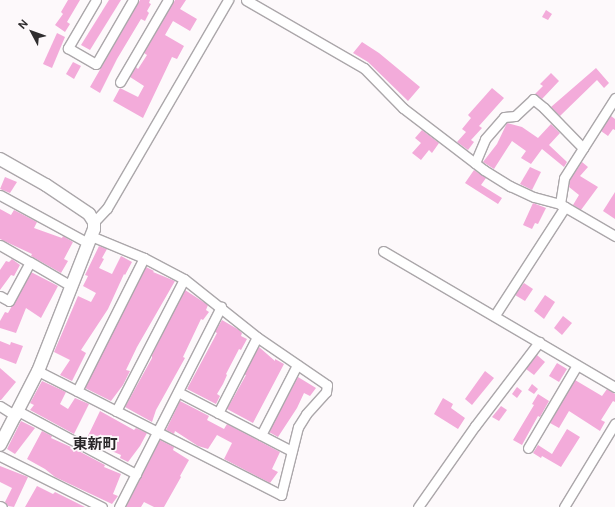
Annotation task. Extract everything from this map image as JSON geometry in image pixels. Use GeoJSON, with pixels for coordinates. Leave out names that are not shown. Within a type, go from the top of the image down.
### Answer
{"type":"FeatureCollection","features":[{"type":"Feature","properties":{"kind":"street"},"geometry":{"type":"LineString","coordinates":[[96,0],[68,48],[96,64],[133,0]]}},
{"type":"Feature","properties":{"kind":"street"},"geometry":{"type":"LineString","coordinates":[[120,82],[168,0]]}},
{"type":"Feature","properties":{"kind":"street"},"geometry":{"type":"LineString","coordinates":[[94,222],[107,208],[228,0]]}},
{"type":"Feature","properties":{"kind":"street"},"geometry":{"type":"LineString","coordinates":[[246,0],[364,68],[403,108],[475,162],[510,186],[534,197],[563,206],[615,236]]}},
{"type":"Feature","properties":{"kind":"street"},"geometry":{"type":"LineString","coordinates":[[495,315],[563,206],[564,178],[584,148],[612,112],[615,98]]}},
{"type":"Feature","properties":{"kind":"street"},"geometry":{"type":"LineString","coordinates":[[475,162],[485,139],[504,117],[515,116],[533,99],[584,148]]}},
{"type":"Feature","properties":{"kind":"street"},"geometry":{"type":"LineString","coordinates":[[0,159],[46,185],[89,214],[94,222],[94,229],[90,240],[38,371],[0,445]]}},
{"type":"Feature","properties":{"kind":"street"},"geometry":{"type":"LineString","coordinates":[[0,195],[90,240],[144,258],[184,279],[257,337],[327,385],[326,392],[306,414],[298,427],[281,496],[38,371]]}},
{"type":"Feature","properties":{"kind":"street"},"geometry":{"type":"LineString","coordinates":[[0,245],[71,286]]}},
{"type":"Feature","properties":{"kind":"street"},"geometry":{"type":"LineString","coordinates":[[383,250],[615,387]]}},
{"type":"Feature","properties":{"kind":"street"},"geometry":{"type":"LineString","coordinates":[[78,391],[144,258]]}},
{"type":"Feature","properties":{"kind":"street"},"geometry":{"type":"LineString","coordinates":[[0,296],[9,301],[30,262]]}},
{"type":"Feature","properties":{"kind":"street"},"geometry":{"type":"LineString","coordinates":[[116,411],[184,279]]}},
{"type":"Feature","properties":{"kind":"street"},"geometry":{"type":"LineString","coordinates":[[119,507],[221,307]]}},
{"type":"Feature","properties":{"kind":"street"},"geometry":{"type":"LineString","coordinates":[[218,413],[257,337]]}},
{"type":"Feature","properties":{"kind":"street"},"geometry":{"type":"LineString","coordinates":[[418,507],[475,426],[538,342]]}},
{"type":"Feature","properties":{"kind":"street"},"geometry":{"type":"LineString","coordinates":[[528,448],[577,364]]}},
{"type":"Feature","properties":{"kind":"street"},"geometry":{"type":"LineString","coordinates":[[261,435],[297,365]]}},
{"type":"Feature","properties":{"kind":"street"},"geometry":{"type":"LineString","coordinates":[[178,392],[292,451]]}},
{"type":"Feature","properties":{"kind":"street"},"geometry":{"type":"LineString","coordinates":[[0,406],[17,413],[136,474]]}},
{"type":"Feature","properties":{"kind":"street"},"geometry":{"type":"LineString","coordinates":[[564,507],[615,423]]}},
{"type":"Feature","properties":{"kind":"street"},"geometry":{"type":"LineString","coordinates":[[0,456],[102,507]]}},
{"type":"Feature","properties":{"kind":"building"},"geometry":{"type":"Polygon","coordinates":[[[68,0],[80,0],[67,22],[70,24],[65,32],[55,25],[63,14],[61,12],[68,0]]]}},
{"type":"Feature","properties":{"kind":"building"},"geometry":{"type":"Polygon","coordinates":[[[109,0],[121,0],[90,50],[81,45],[109,0]]]}},
{"type":"Feature","properties":{"kind":"building"},"geometry":{"type":"Polygon","coordinates":[[[140,0],[150,0],[149,3],[151,4],[147,11],[149,13],[145,21],[141,19],[117,59],[100,93],[90,87],[140,0]]]}},
{"type":"Feature","properties":{"kind":"building"},"geometry":{"type":"Polygon","coordinates":[[[175,0],[186,0],[180,9],[197,19],[190,31],[173,21],[165,35],[184,46],[177,59],[172,57],[143,118],[113,101],[120,88],[138,97],[144,86],[130,77],[136,67],[138,69],[147,55],[144,53],[175,0]]]}},
{"type":"Feature","properties":{"kind":"building"},"geometry":{"type":"Polygon","coordinates":[[[546,10],[552,14],[548,20],[542,17],[546,10]]]}},
{"type":"Feature","properties":{"kind":"building"},"geometry":{"type":"Polygon","coordinates":[[[57,33],[65,37],[52,68],[43,64],[57,33]]]}},
{"type":"Feature","properties":{"kind":"building"},"geometry":{"type":"Polygon","coordinates":[[[362,42],[379,53],[420,87],[408,101],[368,62],[353,53],[362,42]]]}},
{"type":"Feature","properties":{"kind":"building"},"geometry":{"type":"Polygon","coordinates":[[[73,62],[81,66],[74,79],[66,74],[73,62]]]}},
{"type":"Feature","properties":{"kind":"building"},"geometry":{"type":"Polygon","coordinates":[[[596,68],[609,83],[604,88],[597,80],[560,116],[551,107],[596,68]]]}},
{"type":"Feature","properties":{"kind":"building"},"geometry":{"type":"Polygon","coordinates":[[[551,73],[559,81],[542,99],[535,94],[543,86],[540,84],[551,73]]]}},
{"type":"Feature","properties":{"kind":"building"},"geometry":{"type":"Polygon","coordinates":[[[492,88],[504,98],[479,126],[482,128],[471,140],[474,142],[468,150],[457,142],[466,132],[462,129],[471,118],[468,115],[492,88]]]}},
{"type":"Feature","properties":{"kind":"building"},"geometry":{"type":"Polygon","coordinates":[[[611,116],[615,119],[615,130],[613,129],[608,136],[601,131],[611,116]]]}},
{"type":"Feature","properties":{"kind":"building"},"geometry":{"type":"Polygon","coordinates":[[[507,123],[522,127],[538,138],[551,124],[560,133],[549,145],[567,162],[564,167],[542,149],[531,164],[521,158],[526,151],[512,141],[494,169],[483,162],[497,144],[507,123]]]}},
{"type":"Feature","properties":{"kind":"building"},"geometry":{"type":"Polygon","coordinates":[[[422,130],[439,143],[432,153],[429,150],[421,160],[412,153],[421,143],[415,138],[422,130]]]}},
{"type":"Feature","properties":{"kind":"building"},"geometry":{"type":"Polygon","coordinates":[[[582,162],[588,167],[580,176],[598,187],[581,210],[573,205],[579,195],[569,187],[570,180],[582,162]]]}},
{"type":"Feature","properties":{"kind":"building"},"geometry":{"type":"Polygon","coordinates":[[[530,167],[541,172],[532,190],[520,184],[530,167]]]}},
{"type":"Feature","properties":{"kind":"building"},"geometry":{"type":"Polygon","coordinates":[[[474,170],[486,178],[481,185],[502,198],[498,204],[465,183],[474,170]]]}},
{"type":"Feature","properties":{"kind":"building"},"geometry":{"type":"Polygon","coordinates":[[[5,177],[17,182],[10,193],[0,189],[5,177]]]}},
{"type":"Feature","properties":{"kind":"building"},"geometry":{"type":"Polygon","coordinates":[[[615,192],[615,219],[603,211],[615,192]]]}},
{"type":"Feature","properties":{"kind":"building"},"geometry":{"type":"Polygon","coordinates":[[[533,203],[546,208],[538,224],[535,223],[532,229],[523,225],[533,203]]]}},
{"type":"Feature","properties":{"kind":"building"},"geometry":{"type":"Polygon","coordinates":[[[0,209],[11,215],[14,210],[37,222],[34,228],[62,238],[63,236],[73,242],[64,259],[68,261],[61,273],[31,256],[32,254],[0,239],[0,209]]]}},
{"type":"Feature","properties":{"kind":"building"},"geometry":{"type":"Polygon","coordinates":[[[99,246],[107,249],[99,268],[112,274],[121,256],[132,262],[125,275],[124,274],[108,309],[81,350],[86,353],[72,381],[60,375],[70,360],[54,352],[78,296],[91,302],[96,293],[83,286],[88,276],[85,275],[99,246]]]}},
{"type":"Feature","properties":{"kind":"building"},"geometry":{"type":"Polygon","coordinates":[[[12,259],[20,265],[14,276],[11,275],[0,290],[0,270],[6,261],[9,262],[12,259]]]}},
{"type":"Feature","properties":{"kind":"building"},"geometry":{"type":"Polygon","coordinates":[[[146,267],[154,271],[153,272],[175,281],[137,347],[126,370],[130,371],[123,385],[111,401],[85,388],[146,267]]]}},
{"type":"Feature","properties":{"kind":"building"},"geometry":{"type":"Polygon","coordinates":[[[31,272],[58,286],[41,318],[26,308],[16,333],[0,328],[0,321],[5,312],[8,313],[31,272]]]}},
{"type":"Feature","properties":{"kind":"building"},"geometry":{"type":"Polygon","coordinates":[[[524,283],[533,289],[525,301],[515,295],[524,283]]]}},
{"type":"Feature","properties":{"kind":"building"},"geometry":{"type":"Polygon","coordinates":[[[185,290],[208,305],[206,310],[209,312],[203,320],[201,319],[183,357],[185,358],[156,410],[152,422],[125,407],[152,358],[152,355],[185,290]]]}},
{"type":"Feature","properties":{"kind":"building"},"geometry":{"type":"Polygon","coordinates":[[[545,295],[555,302],[544,319],[534,311],[545,295]]]}},
{"type":"Feature","properties":{"kind":"building"},"geometry":{"type":"Polygon","coordinates":[[[563,316],[572,323],[562,335],[554,328],[563,316]]]}},
{"type":"Feature","properties":{"kind":"building"},"geometry":{"type":"Polygon","coordinates":[[[222,320],[239,330],[242,333],[241,336],[247,339],[241,350],[239,349],[226,374],[227,375],[223,384],[217,394],[220,396],[216,404],[187,389],[217,333],[215,332],[222,320]]]}},
{"type":"Feature","properties":{"kind":"building"},"geometry":{"type":"Polygon","coordinates":[[[0,341],[10,345],[11,342],[23,346],[16,364],[0,358],[0,341]]]}},
{"type":"Feature","properties":{"kind":"building"},"geometry":{"type":"Polygon","coordinates":[[[259,347],[275,361],[275,359],[284,364],[253,423],[227,409],[246,375],[244,375],[259,347]]]}},
{"type":"Feature","properties":{"kind":"building"},"geometry":{"type":"Polygon","coordinates":[[[537,355],[545,362],[534,375],[526,369],[537,355]]]}},
{"type":"Feature","properties":{"kind":"building"},"geometry":{"type":"Polygon","coordinates":[[[557,363],[567,369],[559,382],[549,376],[557,363]]]}},
{"type":"Feature","properties":{"kind":"building"},"geometry":{"type":"Polygon","coordinates":[[[0,368],[16,382],[1,400],[0,400],[0,368]]]}},
{"type":"Feature","properties":{"kind":"building"},"geometry":{"type":"Polygon","coordinates":[[[485,371],[494,378],[472,405],[465,399],[485,371]]]}},
{"type":"Feature","properties":{"kind":"building"},"geometry":{"type":"Polygon","coordinates":[[[298,377],[316,388],[310,396],[304,393],[297,408],[278,437],[269,432],[298,377]]]}},
{"type":"Feature","properties":{"kind":"building"},"geometry":{"type":"Polygon","coordinates":[[[575,380],[602,396],[607,389],[615,394],[615,402],[613,401],[601,420],[605,422],[600,431],[569,411],[559,428],[550,423],[575,380]]]}},
{"type":"Feature","properties":{"kind":"building"},"geometry":{"type":"Polygon","coordinates":[[[42,381],[66,392],[60,404],[68,409],[75,398],[89,404],[74,434],[30,410],[34,405],[30,403],[42,381]]]}},
{"type":"Feature","properties":{"kind":"building"},"geometry":{"type":"Polygon","coordinates":[[[532,384],[538,389],[534,394],[528,390],[532,384]]]}},
{"type":"Feature","properties":{"kind":"building"},"geometry":{"type":"Polygon","coordinates":[[[517,387],[522,391],[517,398],[512,394],[517,387]]]}},
{"type":"Feature","properties":{"kind":"building"},"geometry":{"type":"Polygon","coordinates":[[[538,394],[549,401],[540,417],[538,416],[522,445],[513,440],[534,405],[532,404],[538,394]]]}},
{"type":"Feature","properties":{"kind":"building"},"geometry":{"type":"Polygon","coordinates":[[[443,398],[453,404],[451,408],[465,418],[458,429],[434,414],[443,398]]]}},
{"type":"Feature","properties":{"kind":"building"},"geometry":{"type":"Polygon","coordinates":[[[180,401],[209,416],[207,420],[224,429],[227,424],[280,452],[272,469],[278,472],[270,483],[224,459],[232,443],[217,435],[208,449],[198,446],[175,431],[174,434],[166,430],[180,401]]]}},
{"type":"Feature","properties":{"kind":"building"},"geometry":{"type":"Polygon","coordinates":[[[501,406],[507,410],[499,421],[492,417],[501,406]]]}},
{"type":"Feature","properties":{"kind":"building"},"geometry":{"type":"Polygon","coordinates":[[[100,411],[134,430],[136,428],[147,433],[140,446],[128,462],[120,458],[121,455],[86,440],[100,411]]]}},
{"type":"Feature","properties":{"kind":"building"},"geometry":{"type":"Polygon","coordinates":[[[21,421],[35,428],[15,454],[7,449],[21,421]]]}},
{"type":"Feature","properties":{"kind":"building"},"geometry":{"type":"Polygon","coordinates":[[[567,429],[580,437],[561,467],[542,456],[541,458],[533,453],[538,445],[552,454],[567,429]]]}},
{"type":"Feature","properties":{"kind":"building"},"geometry":{"type":"Polygon","coordinates":[[[42,431],[52,436],[51,438],[105,465],[104,467],[121,474],[113,494],[118,496],[112,504],[55,477],[45,469],[27,459],[42,431]]]}},
{"type":"Feature","properties":{"kind":"building"},"geometry":{"type":"Polygon","coordinates":[[[160,440],[174,447],[173,450],[189,460],[180,476],[181,477],[164,507],[154,507],[144,502],[141,507],[126,507],[160,440]]]}},
{"type":"Feature","properties":{"kind":"building"},"geometry":{"type":"Polygon","coordinates":[[[0,466],[28,477],[14,507],[8,506],[5,502],[12,488],[0,482],[0,466]]]}},
{"type":"Feature","properties":{"kind":"building"},"geometry":{"type":"Polygon","coordinates":[[[37,486],[53,494],[55,492],[85,507],[25,507],[37,486]]]}},
{"type":"Feature","properties":{"kind":"district","name":"東新町"},"geometry":{"type":"Point","coordinates":[95,445]}}]}
